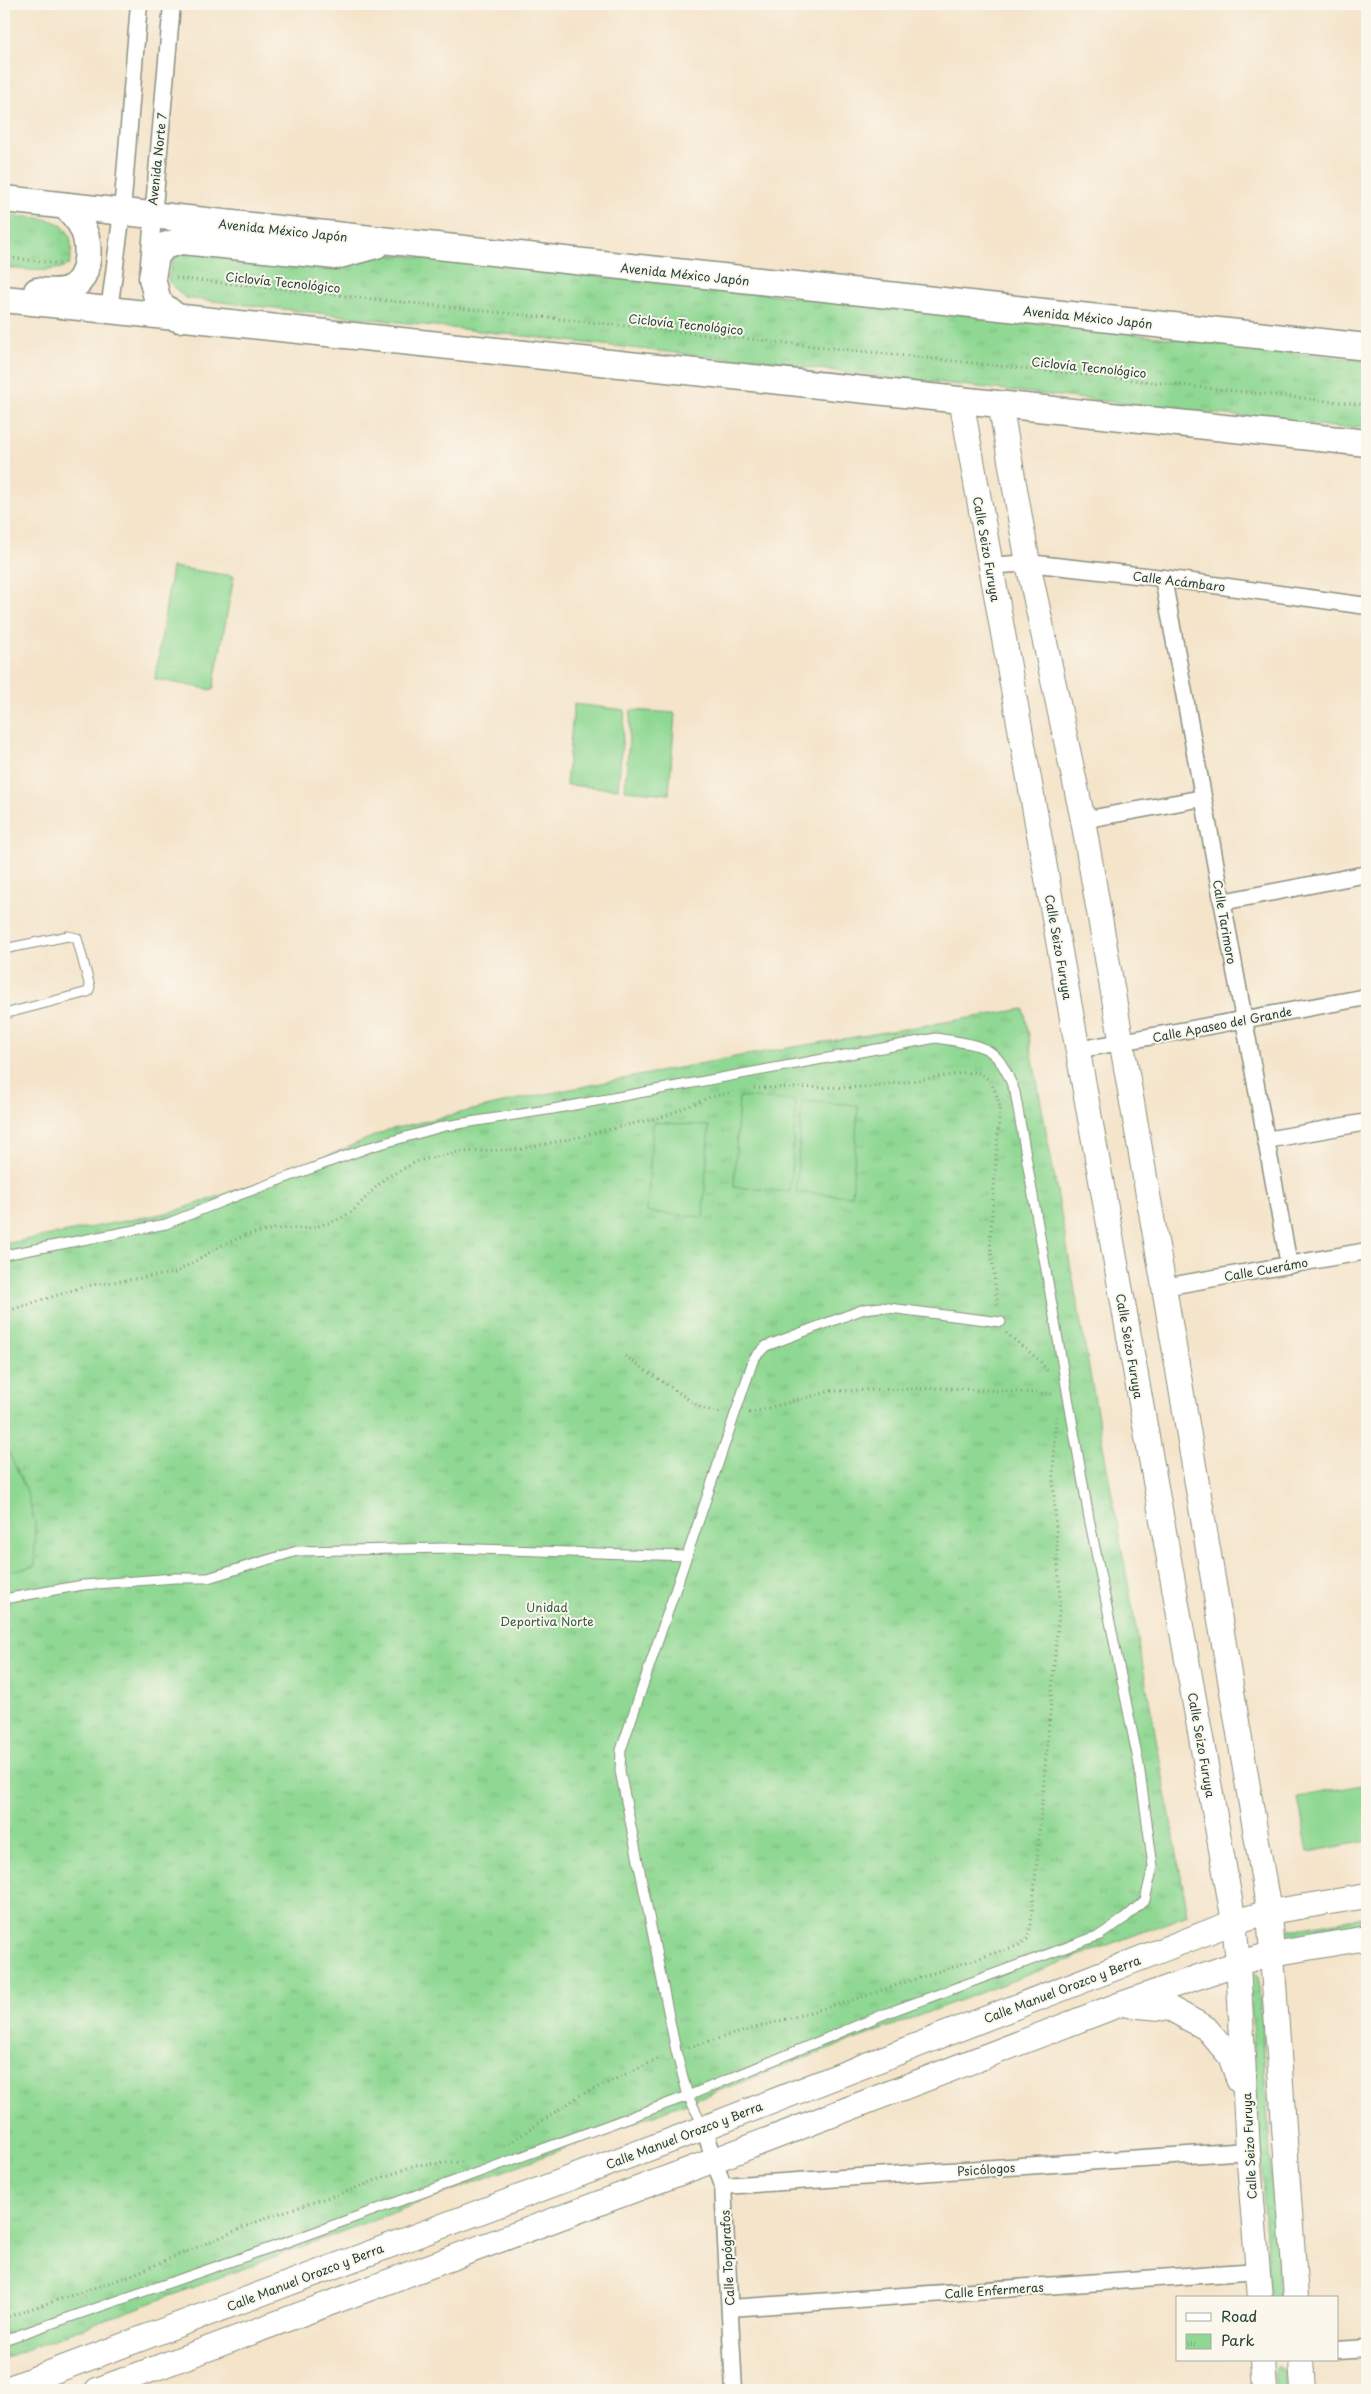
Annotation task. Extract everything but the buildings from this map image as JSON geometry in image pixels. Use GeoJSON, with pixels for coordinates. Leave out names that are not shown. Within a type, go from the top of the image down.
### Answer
{"type":"FeatureCollection","features":[{"type":"Feature","properties":{"kind":"main road","name":"Avenida México Japón"},"geometry":{"type":"LineString","coordinates":[[4,199],[1367,348]]}},
{"type":"Feature","properties":{"kind":"main road"},"geometry":{"type":"LineString","coordinates":[[4,286],[51,292],[72,288],[84,273],[88,250],[83,228],[66,206]]}},
{"type":"Feature","properties":{"kind":"main road"},"geometry":{"type":"LineString","coordinates":[[179,319],[158,302],[152,274],[156,256],[164,246],[181,241],[336,256],[389,242]]}},
{"type":"Feature","properties":{"kind":"main road"},"geometry":{"type":"LineString","coordinates":[[4,299],[179,319],[1000,403],[1367,443]]}},
{"type":"Feature","properties":{"kind":"street"},"geometry":{"type":"LineString","coordinates":[[109,311],[122,212],[139,4]]}},
{"type":"Feature","properties":{"kind":"street","name":"Avenida Norte 7"},"geometry":{"type":"LineString","coordinates":[[145,315],[152,216],[172,4]]}},
{"type":"Feature","properties":{"kind":"street","name":"Calle Seizo Furuya"},"geometry":{"type":"LineString","coordinates":[[961,399],[1234,1922],[1247,2103],[1248,2151],[1260,2296]]}},
{"type":"Feature","properties":{"kind":"street"},"geometry":{"type":"LineString","coordinates":[[1000,403],[1028,563],[1083,820],[1269,1912],[1296,2296]]}},
{"type":"Feature","properties":{"kind":"street","name":"Calle Acámbaro"},"geometry":{"type":"LineString","coordinates":[[990,566],[1028,563],[1163,578],[1367,606]]}},
{"type":"Feature","properties":{"kind":"street","name":"Calle Tarimoro"},"geometry":{"type":"LineString","coordinates":[[1163,578],[1243,1020],[1290,1265]]}},
{"type":"Feature","properties":{"kind":"street"},"geometry":{"type":"LineString","coordinates":[[1083,820],[1203,798]]}},
{"type":"Feature","properties":{"kind":"street"},"geometry":{"type":"LineString","coordinates":[[1222,902],[1367,874]]}},
{"type":"Feature","properties":{"kind":"street","name":"Calle Apaseo del Grande"},"geometry":{"type":"LineString","coordinates":[[1077,1050],[1367,997]]}},
{"type":"Feature","properties":{"kind":"street"},"geometry":{"type":"LineString","coordinates":[[1266,1140],[1367,1122]]}},
{"type":"Feature","properties":{"kind":"street","name":"Calle Cuerámo"},"geometry":{"type":"LineString","coordinates":[[1164,1287],[1367,1251]]}},
{"type":"Feature","properties":{"kind":"street","name":"Calle Manuel Orozco y Berra"},"geometry":{"type":"LineString","coordinates":[[4,2390],[704,2128],[1234,1922],[1269,1912],[1367,1896]]}},
{"type":"Feature","properties":{"kind":"street"},"geometry":{"type":"LineString","coordinates":[[97,2390],[715,2160],[1121,2004],[1238,1963],[1272,1954],[1367,1938]]}},
{"type":"Feature","properties":{"kind":"street"},"geometry":{"type":"LineString","coordinates":[[1121,2004],[1171,2009],[1206,2028],[1230,2056],[1247,2103]]}},
{"type":"Feature","properties":{"kind":"street","name":"Calle Topógrafos"},"geometry":{"type":"LineString","coordinates":[[704,2128],[723,2186],[734,2390]]}},
{"type":"Feature","properties":{"kind":"street","name":"Psicólogos"},"geometry":{"type":"LineString","coordinates":[[723,2186],[1248,2151]]}},
{"type":"Feature","properties":{"kind":"street","name":"Calle Enfermeras"},"geometry":{"type":"LineString","coordinates":[[730,2308],[1258,2271]]}},
{"type":"Feature","properties":{"kind":"street"},"geometry":{"type":"LineString","coordinates":[[1338,2350],[1367,2348]]}},
{"type":"Feature","properties":{"kind":"street"},"geometry":{"type":"LineString","coordinates":[[1263,2362],[1265,2390]]}},
{"type":"Feature","properties":{"kind":"street"},"geometry":{"type":"LineString","coordinates":[[1301,2362],[1302,2390]]}},
{"type":"Feature","properties":{"kind":"lane"},"geometry":{"type":"LineString","coordinates":[[4,949],[68,936],[76,938],[90,987],[88,992],[4,1014]]}},
{"type":"Feature","properties":{"kind":"lane"},"geometry":{"type":"LineString","coordinates":[[4,1255],[166,1224],[370,1147],[445,1126],[554,1108],[936,1038],[970,1044],[993,1054],[1005,1070],[1015,1092],[1089,1518],[1140,1775],[1152,1866],[1145,1900],[1125,1918],[1100,1935],[887,2013],[688,2096],[288,2242],[4,2340]]}},
{"type":"Feature","properties":{"kind":"lane"},"geometry":{"type":"LineString","coordinates":[[704,2128],[688,2096],[676,2051],[620,1772],[622,1750],[754,1358],[766,1346],[864,1309],[880,1308],[1001,1322]]}},
{"type":"Feature","properties":{"kind":"lane"},"geometry":{"type":"LineString","coordinates":[[4,1599],[84,1585],[175,1578],[208,1578],[296,1551],[446,1548],[687,1556]]}},
{"type":"Feature","properties":{"kind":"path"},"geometry":{"type":"LineString","coordinates":[[4,258],[85,267]]}},
{"type":"Feature","properties":{"kind":"path","name":"Ciclovía Tecnológico"},"geometry":{"type":"LineString","coordinates":[[152,274],[198,281],[1367,406]]}},
{"type":"Feature","properties":{"kind":"path"},"geometry":{"type":"LineString","coordinates":[[752,1088],[871,1087],[971,1072],[980,1072],[987,1077],[1000,1107],[990,1241],[1001,1322],[1007,1335],[1039,1360],[1050,1374],[1052,1381]]}},
{"type":"Feature","properties":{"kind":"path"},"geometry":{"type":"LineString","coordinates":[[4,1312],[86,1286],[175,1273],[224,1244],[246,1235],[274,1229],[312,1228],[335,1221],[352,1212],[384,1179],[418,1161],[458,1152],[521,1149],[598,1133],[665,1116],[710,1097],[735,1091]]}},
{"type":"Feature","properties":{"kind":"path"},"geometry":{"type":"LineString","coordinates":[[625,1356],[701,1408],[734,1417],[832,1391],[946,1388],[1068,1393]]}},
{"type":"Feature","properties":{"kind":"path"},"geometry":{"type":"LineString","coordinates":[[1054,1388],[1056,1404]]}},
{"type":"Feature","properties":{"kind":"path"},"geometry":{"type":"LineString","coordinates":[[504,2147],[578,2096],[634,2068],[676,2051],[855,1999],[1019,1945],[1027,1939],[1031,1926],[1060,1598],[1053,1477],[1056,1414]]}},
{"type":"Feature","properties":{"kind":"path"},"geometry":{"type":"LineString","coordinates":[[4,2318],[128,2276],[268,2217],[348,2191],[415,2165],[470,2160]]}},
{"type":"Feature","properties":{"kind":"green space"},"geometry":{"type":"Polygon","coordinates":[[[4,215],[44,219],[64,227],[69,236],[71,248],[69,265],[53,270],[4,267],[4,215]]]}},
{"type":"Feature","properties":{"kind":"green space"},"geometry":{"type":"Polygon","coordinates":[[[180,249],[326,255],[388,254],[933,311],[1367,361],[1367,426],[1344,428],[185,298],[168,281],[171,265],[180,249]]]}},
{"type":"Feature","properties":{"kind":"green space"},"geometry":{"type":"Polygon","coordinates":[[[172,567],[234,576],[213,690],[155,679],[172,567]]]}},
{"type":"Feature","properties":{"kind":"green space"},"geometry":{"type":"Polygon","coordinates":[[[574,704],[625,710],[618,789],[566,785],[574,704]]]}},
{"type":"Feature","properties":{"kind":"green space"},"geometry":{"type":"Polygon","coordinates":[[[631,710],[675,713],[669,794],[625,790],[631,710]]]}},
{"type":"Feature","properties":{"kind":"green space","name":"Unidad Deportiva Norte"},"geometry":{"type":"Polygon","coordinates":[[[1024,1009],[1188,1915],[4,2358],[4,1244],[172,1212],[283,1175],[388,1130],[520,1099],[740,1056],[1024,1009]]]}},
{"type":"Feature","properties":{"kind":"green space"},"geometry":{"type":"Polygon","coordinates":[[[739,1097],[796,1101],[790,1192],[734,1187],[739,1097]]]}},
{"type":"Feature","properties":{"kind":"green space"},"geometry":{"type":"Polygon","coordinates":[[[802,1101],[858,1105],[852,1196],[796,1192],[802,1101]]]}},
{"type":"Feature","properties":{"kind":"green space"},"geometry":{"type":"Polygon","coordinates":[[[653,1122],[709,1126],[703,1217],[647,1212],[653,1122]]]}},
{"type":"Feature","properties":{"kind":"green space"},"geometry":{"type":"Polygon","coordinates":[[[4,1443],[26,1489],[35,1523],[35,1566],[4,1572],[4,1443]]]}},
{"type":"Feature","properties":{"kind":"green space"},"geometry":{"type":"Polygon","coordinates":[[[1367,1784],[1367,1841],[1308,1852],[1298,1797],[1367,1784]]]}},
{"type":"Feature","properties":{"kind":"green space"},"geometry":{"type":"Polygon","coordinates":[[[1367,1917],[1367,1928],[1279,1942],[1278,1935],[1285,1931],[1367,1917]]]}},
{"type":"Feature","properties":{"kind":"green space"},"geometry":{"type":"Polygon","coordinates":[[[1253,1972],[1258,1976],[1280,2296],[1270,2296],[1249,1978],[1253,1972]]]}},
{"type":"Feature","properties":{"kind":"green space"},"geometry":{"type":"Polygon","coordinates":[[[1278,2366],[1284,2371],[1285,2390],[1275,2390],[1274,2372],[1278,2366]]]}}]}
